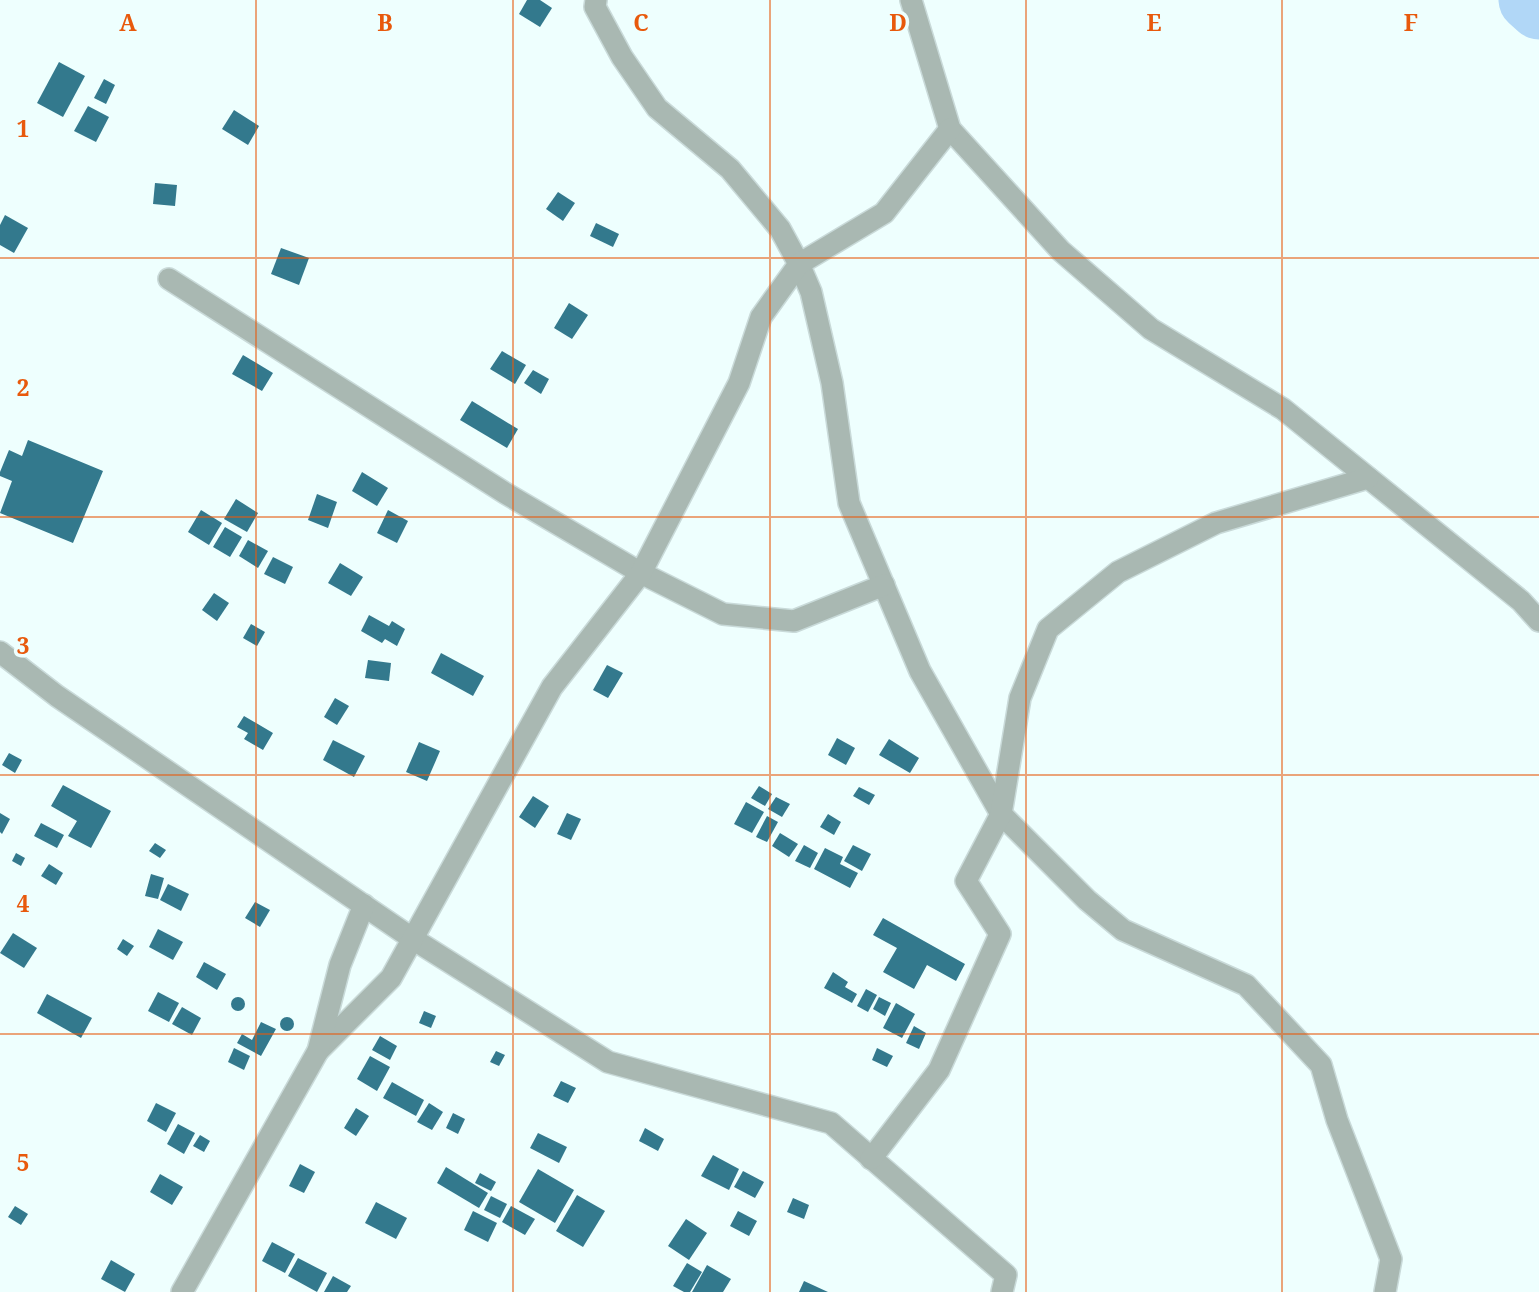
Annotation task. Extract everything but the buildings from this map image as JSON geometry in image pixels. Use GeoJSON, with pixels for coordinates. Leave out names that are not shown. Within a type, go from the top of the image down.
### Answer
{"type":"FeatureCollection","features":[{"type":"Feature","properties":{"kind":"street"},"geometry":{"type":"LineString","coordinates":[[596,0],[596,7],[622,57],[657,108],[730,169],[780,229],[799,264],[811,292],[832,383],[849,503],[920,671],[1001,814],[1087,900],[1123,930],[1246,985],[1321,1065],[1337,1120],[1391,1259],[1385,1292]]}},
{"type":"Feature","properties":{"kind":"street"},"geometry":{"type":"LineString","coordinates":[[911,0],[950,129],[1061,251],[1151,329],[1283,410],[1521,601],[1539,621]]}},
{"type":"Feature","properties":{"kind":"street"},"geometry":{"type":"LineString","coordinates":[[318,1051],[391,978],[552,687],[641,573],[739,383],[761,317],[799,264],[884,213],[950,129]]}},
{"type":"Feature","properties":{"kind":"street"},"geometry":{"type":"LineString","coordinates":[[169,279],[505,493],[641,573],[723,614],[794,621],[884,585]]}},
{"type":"Feature","properties":{"kind":"street"},"geometry":{"type":"LineString","coordinates":[[871,1159],[939,1070],[1000,934],[966,881],[1001,814],[1020,698],[1048,629],[1118,572],[1216,523],[1368,478]]}},
{"type":"Feature","properties":{"kind":"street"},"geometry":{"type":"LineString","coordinates":[[0,652],[57,696],[413,939],[608,1062],[831,1123],[1006,1275],[1002,1292]]}},
{"type":"Feature","properties":{"kind":"street"},"geometry":{"type":"LineString","coordinates":[[190,1289],[318,1051],[340,965],[364,905]]}},
{"type":"Feature","properties":{"kind":"waterway"},"geometry":{"type":"LineString","coordinates":[[1529,0],[1539,9]]}}]}
